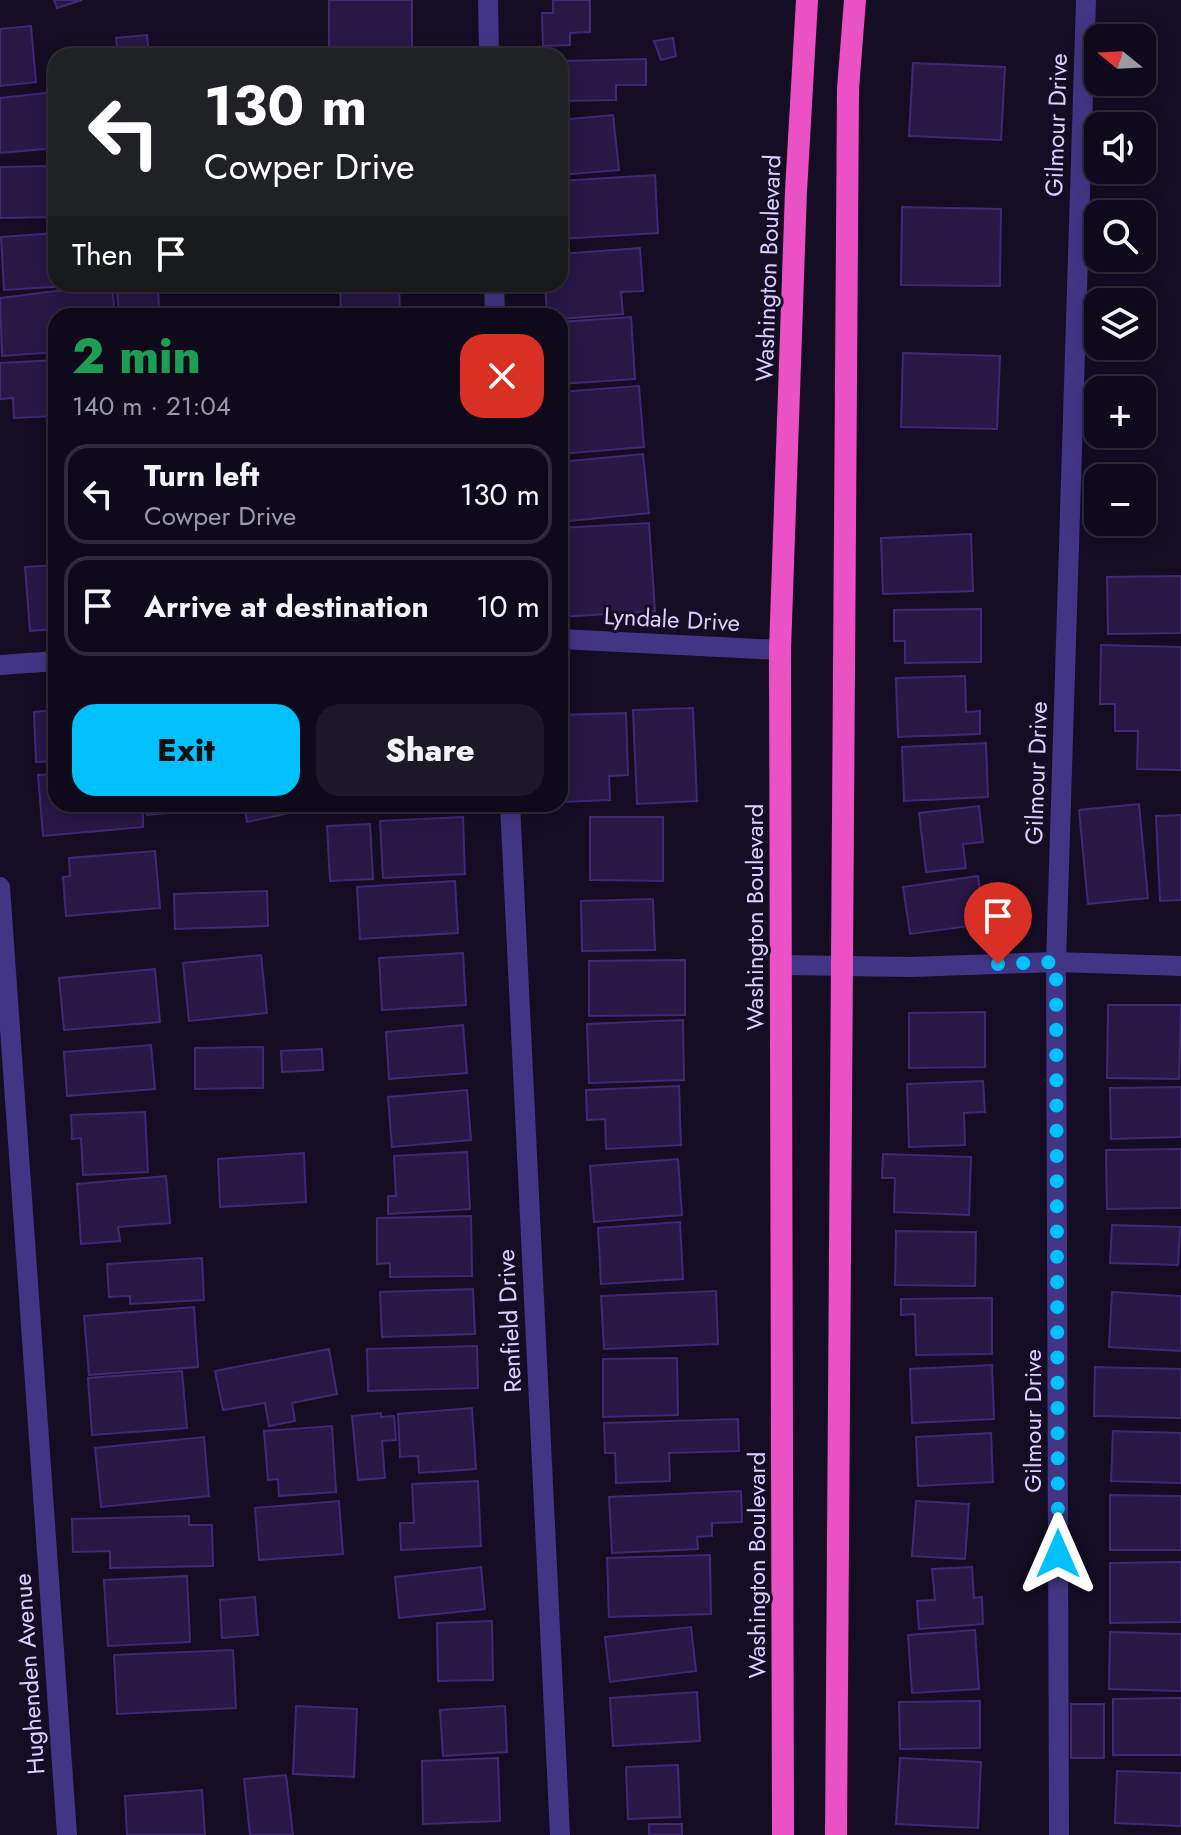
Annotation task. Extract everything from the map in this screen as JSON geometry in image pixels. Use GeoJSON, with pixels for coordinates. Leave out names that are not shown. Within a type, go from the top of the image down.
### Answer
{"type":"FeatureCollection","features":[{"type":"Feature","properties":{"kind":"highway","name":"Washington Boulevard"},"geometry":{"type":"LineString","coordinates":[[783,1835],[780,650],[796,191],[807,0]]}},
{"type":"Feature","properties":{"kind":"highway"},"geometry":{"type":"LineString","coordinates":[[836,1835],[848,89],[855,0]]}},
{"type":"Feature","properties":{"kind":"street"},"geometry":{"type":"LineString","coordinates":[[488,0],[489,48]]}},
{"type":"Feature","properties":{"kind":"street","name":"Gilmour Drive"},"geometry":{"type":"LineString","coordinates":[[1059,1835],[1056,962],[1086,0]]}},
{"type":"Feature","properties":{"kind":"street","name":"Lyndale Drive"},"geometry":{"type":"LineString","coordinates":[[568,639],[780,650]]}},
{"type":"Feature","properties":{"kind":"street"},"geometry":{"type":"LineString","coordinates":[[0,665],[48,662]]}},
{"type":"Feature","properties":{"kind":"street","name":"Renfield Drive"},"geometry":{"type":"LineString","coordinates":[[510,812],[560,1835]]}},
{"type":"Feature","properties":{"kind":"street","name":"Hughenden Avenue"},"geometry":{"type":"LineString","coordinates":[[0,887],[67,1835]]}},
{"type":"Feature","properties":{"kind":"street"},"geometry":{"type":"LineString","coordinates":[[780,965],[840,967],[1056,962],[1181,966]]}},
{"type":"Feature","properties":{"kind":"building"},"geometry":{"type":"Polygon","coordinates":[[[54,0],[82,0],[57,8],[54,0]]]}},
{"type":"Feature","properties":{"kind":"building"},"geometry":{"type":"Polygon","coordinates":[[[329,0],[412,0],[412,48],[329,48],[329,0]]]}},
{"type":"Feature","properties":{"kind":"building"},"geometry":{"type":"Polygon","coordinates":[[[553,0],[590,0],[590,32],[570,33],[570,45],[543,46],[542,13],[553,13],[553,0]]]}},
{"type":"Feature","properties":{"kind":"building"},"geometry":{"type":"Polygon","coordinates":[[[31,26],[36,82],[0,86],[0,29],[31,26]]]}},
{"type":"Feature","properties":{"kind":"building"},"geometry":{"type":"Polygon","coordinates":[[[147,35],[148,48],[117,48],[116,38],[147,35]]]}},
{"type":"Feature","properties":{"kind":"building"},"geometry":{"type":"Polygon","coordinates":[[[673,38],[676,56],[661,60],[654,41],[673,38]]]}},
{"type":"Feature","properties":{"kind":"building"},"geometry":{"type":"Polygon","coordinates":[[[646,59],[646,85],[616,85],[616,100],[568,101],[568,61],[646,59]]]}},
{"type":"Feature","properties":{"kind":"building"},"geometry":{"type":"Polygon","coordinates":[[[913,63],[1005,67],[1001,140],[909,136],[913,63]]]}},
{"type":"Feature","properties":{"kind":"building"},"geometry":{"type":"Polygon","coordinates":[[[48,93],[48,149],[0,153],[0,98],[48,93]]]}},
{"type":"Feature","properties":{"kind":"building"},"geometry":{"type":"Polygon","coordinates":[[[613,115],[619,170],[568,174],[568,119],[613,115]]]}},
{"type":"Feature","properties":{"kind":"building"},"geometry":{"type":"Polygon","coordinates":[[[48,166],[48,217],[0,218],[0,167],[48,166]]]}},
{"type":"Feature","properties":{"kind":"building"},"geometry":{"type":"Polygon","coordinates":[[[655,175],[658,233],[568,239],[568,180],[655,175]]]}},
{"type":"Feature","properties":{"kind":"building"},"geometry":{"type":"Polygon","coordinates":[[[902,207],[1001,209],[1000,286],[901,285],[902,207]]]}},
{"type":"Feature","properties":{"kind":"building"},"geometry":{"type":"Polygon","coordinates":[[[48,234],[48,287],[4,290],[1,237],[48,234]]]}},
{"type":"Feature","properties":{"kind":"building"},"geometry":{"type":"Polygon","coordinates":[[[640,248],[643,291],[621,292],[623,314],[568,318],[568,308],[546,308],[546,292],[568,292],[568,253],[640,248]]]}},
{"type":"Feature","properties":{"kind":"building"},"geometry":{"type":"Polygon","coordinates":[[[48,292],[113,292],[114,308],[48,308],[48,353],[2,356],[0,298],[48,292]]]}},
{"type":"Feature","properties":{"kind":"building"},"geometry":{"type":"Polygon","coordinates":[[[117,292],[158,292],[159,308],[119,308],[117,292]]]}},
{"type":"Feature","properties":{"kind":"building"},"geometry":{"type":"Polygon","coordinates":[[[340,292],[399,292],[400,308],[341,308],[340,292]]]}},
{"type":"Feature","properties":{"kind":"building"},"geometry":{"type":"Polygon","coordinates":[[[631,317],[635,379],[568,383],[568,321],[631,317]]]}},
{"type":"Feature","properties":{"kind":"building"},"geometry":{"type":"Polygon","coordinates":[[[903,353],[1000,356],[997,429],[901,427],[903,353]]]}},
{"type":"Feature","properties":{"kind":"building"},"geometry":{"type":"Polygon","coordinates":[[[48,360],[48,416],[14,418],[13,398],[0,399],[0,363],[48,360]]]}},
{"type":"Feature","properties":{"kind":"building"},"geometry":{"type":"Polygon","coordinates":[[[639,386],[644,447],[568,453],[568,391],[639,386]]]}},
{"type":"Feature","properties":{"kind":"building"},"geometry":{"type":"Polygon","coordinates":[[[643,454],[649,513],[568,521],[568,461],[643,454]]]}},
{"type":"Feature","properties":{"kind":"building"},"geometry":{"type":"Polygon","coordinates":[[[649,523],[655,611],[568,616],[568,528],[649,523]]]}},
{"type":"Feature","properties":{"kind":"building"},"geometry":{"type":"Polygon","coordinates":[[[971,534],[973,591],[883,594],[881,538],[971,534]]]}},
{"type":"Feature","properties":{"kind":"building"},"geometry":{"type":"Polygon","coordinates":[[[48,566],[48,630],[30,631],[25,567],[48,566]]]}},
{"type":"Feature","properties":{"kind":"building"},"geometry":{"type":"Polygon","coordinates":[[[1181,576],[1181,633],[1108,634],[1107,577],[1181,576]]]}},
{"type":"Feature","properties":{"kind":"building"},"geometry":{"type":"Polygon","coordinates":[[[981,609],[981,662],[905,663],[905,641],[894,641],[894,610],[981,609]]]}},
{"type":"Feature","properties":{"kind":"building"},"geometry":{"type":"Polygon","coordinates":[[[1101,645],[1181,647],[1181,770],[1137,769],[1138,731],[1115,731],[1115,704],[1100,704],[1101,645]]]}},
{"type":"Feature","properties":{"kind":"building"},"geometry":{"type":"Polygon","coordinates":[[[965,676],[966,712],[980,711],[980,734],[898,737],[896,678],[965,676]]]}},
{"type":"Feature","properties":{"kind":"building"},"geometry":{"type":"Polygon","coordinates":[[[693,708],[697,801],[637,804],[633,710],[693,708]]]}},
{"type":"Feature","properties":{"kind":"building"},"geometry":{"type":"Polygon","coordinates":[[[48,711],[48,761],[36,762],[34,712],[48,711]]]}},
{"type":"Feature","properties":{"kind":"building"},"geometry":{"type":"Polygon","coordinates":[[[626,713],[628,775],[609,776],[610,800],[568,802],[568,715],[626,713]]]}},
{"type":"Feature","properties":{"kind":"building"},"geometry":{"type":"Polygon","coordinates":[[[986,743],[988,797],[904,801],[902,747],[986,743]]]}},
{"type":"Feature","properties":{"kind":"building"},"geometry":{"type":"Polygon","coordinates":[[[48,774],[48,812],[143,812],[143,827],[43,836],[38,775],[48,774]]]}},
{"type":"Feature","properties":{"kind":"building"},"geometry":{"type":"Polygon","coordinates":[[[1139,804],[1148,898],[1088,904],[1079,810],[1139,804]]]}},
{"type":"Feature","properties":{"kind":"building"},"geometry":{"type":"Polygon","coordinates":[[[979,806],[983,842],[963,844],[966,868],[926,872],[919,813],[979,806]]]}},
{"type":"Feature","properties":{"kind":"building"},"geometry":{"type":"Polygon","coordinates":[[[147,812],[180,812],[147,815],[147,812]]]}},
{"type":"Feature","properties":{"kind":"building"},"geometry":{"type":"Polygon","coordinates":[[[245,812],[294,812],[247,822],[245,812]]]}},
{"type":"Feature","properties":{"kind":"building"},"geometry":{"type":"Polygon","coordinates":[[[1181,815],[1181,900],[1160,901],[1156,816],[1181,815]]]}},
{"type":"Feature","properties":{"kind":"building"},"geometry":{"type":"Polygon","coordinates":[[[463,817],[465,874],[383,878],[380,821],[463,817]]]}},
{"type":"Feature","properties":{"kind":"building"},"geometry":{"type":"Polygon","coordinates":[[[590,817],[663,817],[663,881],[590,880],[590,817]]]}},
{"type":"Feature","properties":{"kind":"building"},"geometry":{"type":"Polygon","coordinates":[[[370,824],[373,879],[330,881],[327,826],[370,824]]]}},
{"type":"Feature","properties":{"kind":"building"},"geometry":{"type":"Polygon","coordinates":[[[155,851],[160,908],[66,916],[63,877],[70,876],[69,858],[155,851]]]}},
{"type":"Feature","properties":{"kind":"building"},"geometry":{"type":"Polygon","coordinates":[[[978,876],[985,924],[910,934],[903,887],[978,876]]]}},
{"type":"Feature","properties":{"kind":"building"},"geometry":{"type":"Polygon","coordinates":[[[455,881],[458,933],[360,939],[357,887],[455,881]]]}},
{"type":"Feature","properties":{"kind":"building"},"geometry":{"type":"Polygon","coordinates":[[[267,891],[268,926],[175,929],[174,894],[267,891]]]}},
{"type":"Feature","properties":{"kind":"building"},"geometry":{"type":"Polygon","coordinates":[[[653,899],[655,950],[582,951],[581,901],[653,899]]]}},
{"type":"Feature","properties":{"kind":"building"},"geometry":{"type":"Polygon","coordinates":[[[463,953],[466,1005],[382,1010],[379,958],[463,953]]]}},
{"type":"Feature","properties":{"kind":"building"},"geometry":{"type":"Polygon","coordinates":[[[261,955],[267,1013],[189,1021],[183,963],[261,955]]]}},
{"type":"Feature","properties":{"kind":"building"},"geometry":{"type":"Polygon","coordinates":[[[685,960],[685,1015],[589,1016],[589,961],[685,960]]]}},
{"type":"Feature","properties":{"kind":"building"},"geometry":{"type":"Polygon","coordinates":[[[155,969],[160,1022],[64,1030],[59,978],[155,969]]]}},
{"type":"Feature","properties":{"kind":"building"},"geometry":{"type":"Polygon","coordinates":[[[1108,1005],[1181,1005],[1179,1079],[1107,1078],[1108,1005]]]}},
{"type":"Feature","properties":{"kind":"building"},"geometry":{"type":"Polygon","coordinates":[[[985,1012],[985,1067],[909,1068],[909,1013],[985,1012]]]}},
{"type":"Feature","properties":{"kind":"building"},"geometry":{"type":"Polygon","coordinates":[[[683,1020],[684,1080],[589,1083],[587,1024],[683,1020]]]}},
{"type":"Feature","properties":{"kind":"building"},"geometry":{"type":"Polygon","coordinates":[[[463,1025],[467,1073],[389,1079],[386,1032],[463,1025]]]}},
{"type":"Feature","properties":{"kind":"building"},"geometry":{"type":"Polygon","coordinates":[[[151,1045],[155,1089],[67,1096],[64,1052],[151,1045]]]}},
{"type":"Feature","properties":{"kind":"building"},"geometry":{"type":"Polygon","coordinates":[[[263,1047],[263,1088],[195,1089],[195,1048],[263,1047]]]}},
{"type":"Feature","properties":{"kind":"building"},"geometry":{"type":"Polygon","coordinates":[[[322,1049],[323,1070],[282,1072],[281,1051],[322,1049]]]}},
{"type":"Feature","properties":{"kind":"building"},"geometry":{"type":"Polygon","coordinates":[[[983,1081],[985,1112],[964,1113],[965,1145],[909,1147],[907,1084],[983,1081]]]}},
{"type":"Feature","properties":{"kind":"building"},"geometry":{"type":"Polygon","coordinates":[[[679,1086],[681,1145],[606,1149],[605,1119],[587,1120],[586,1090],[679,1086]]]}},
{"type":"Feature","properties":{"kind":"building"},"geometry":{"type":"Polygon","coordinates":[[[1181,1087],[1181,1137],[1111,1139],[1110,1088],[1181,1087]]]}},
{"type":"Feature","properties":{"kind":"building"},"geometry":{"type":"Polygon","coordinates":[[[467,1090],[471,1140],[392,1147],[388,1097],[467,1090]]]}},
{"type":"Feature","properties":{"kind":"building"},"geometry":{"type":"Polygon","coordinates":[[[145,1112],[148,1172],[83,1175],[81,1138],[72,1139],[71,1115],[145,1112]]]}},
{"type":"Feature","properties":{"kind":"building"},"geometry":{"type":"Polygon","coordinates":[[[1181,1149],[1181,1208],[1107,1209],[1106,1150],[1181,1149]]]}},
{"type":"Feature","properties":{"kind":"building"},"geometry":{"type":"Polygon","coordinates":[[[467,1152],[470,1209],[388,1214],[388,1196],[396,1196],[394,1156],[467,1152]]]}},
{"type":"Feature","properties":{"kind":"building"},"geometry":{"type":"Polygon","coordinates":[[[304,1153],[306,1202],[220,1207],[218,1159],[304,1153]]]}},
{"type":"Feature","properties":{"kind":"building"},"geometry":{"type":"Polygon","coordinates":[[[883,1154],[971,1157],[969,1215],[894,1212],[895,1178],[882,1178],[883,1154]]]}},
{"type":"Feature","properties":{"kind":"building"},"geometry":{"type":"Polygon","coordinates":[[[678,1159],[682,1215],[594,1222],[590,1166],[678,1159]]]}},
{"type":"Feature","properties":{"kind":"building"},"geometry":{"type":"Polygon","coordinates":[[[166,1176],[170,1223],[118,1227],[120,1241],[81,1244],[77,1184],[166,1176]]]}},
{"type":"Feature","properties":{"kind":"building"},"geometry":{"type":"Polygon","coordinates":[[[471,1216],[472,1276],[390,1277],[390,1263],[377,1264],[377,1218],[471,1216]]]}},
{"type":"Feature","properties":{"kind":"building"},"geometry":{"type":"Polygon","coordinates":[[[680,1222],[683,1279],[601,1284],[598,1228],[680,1222]]]}},
{"type":"Feature","properties":{"kind":"building"},"geometry":{"type":"Polygon","coordinates":[[[1112,1225],[1180,1227],[1178,1265],[1110,1263],[1112,1225]]]}},
{"type":"Feature","properties":{"kind":"building"},"geometry":{"type":"Polygon","coordinates":[[[896,1231],[976,1232],[975,1286],[895,1285],[896,1231]]]}},
{"type":"Feature","properties":{"kind":"building"},"geometry":{"type":"Polygon","coordinates":[[[202,1258],[204,1300],[130,1304],[130,1296],[109,1297],[107,1264],[202,1258]]]}},
{"type":"Feature","properties":{"kind":"building"},"geometry":{"type":"Polygon","coordinates":[[[473,1289],[475,1334],[382,1337],[380,1292],[473,1289]]]}},
{"type":"Feature","properties":{"kind":"building"},"geometry":{"type":"Polygon","coordinates":[[[716,1291],[718,1344],[604,1349],[601,1296],[716,1291]]]}},
{"type":"Feature","properties":{"kind":"building"},"geometry":{"type":"Polygon","coordinates":[[[1112,1292],[1181,1296],[1181,1351],[1109,1347],[1112,1292]]]}},
{"type":"Feature","properties":{"kind":"building"},"geometry":{"type":"Polygon","coordinates":[[[992,1298],[992,1354],[916,1355],[915,1314],[901,1315],[901,1299],[992,1298]]]}},
{"type":"Feature","properties":{"kind":"building"},"geometry":{"type":"Polygon","coordinates":[[[194,1307],[198,1367],[89,1375],[84,1316],[194,1307]]]}},
{"type":"Feature","properties":{"kind":"building"},"geometry":{"type":"Polygon","coordinates":[[[477,1346],[478,1388],[368,1391],[367,1349],[477,1346]]]}},
{"type":"Feature","properties":{"kind":"building"},"geometry":{"type":"Polygon","coordinates":[[[329,1349],[337,1394],[292,1403],[295,1421],[269,1426],[265,1403],[223,1410],[215,1371],[329,1349]]]}},
{"type":"Feature","properties":{"kind":"building"},"geometry":{"type":"Polygon","coordinates":[[[677,1358],[678,1415],[603,1417],[603,1359],[677,1358]]]}},
{"type":"Feature","properties":{"kind":"building"},"geometry":{"type":"Polygon","coordinates":[[[992,1365],[994,1419],[912,1423],[910,1369],[992,1365]]]}},
{"type":"Feature","properties":{"kind":"building"},"geometry":{"type":"Polygon","coordinates":[[[1095,1367],[1181,1369],[1181,1418],[1094,1416],[1095,1367]]]}},
{"type":"Feature","properties":{"kind":"building"},"geometry":{"type":"Polygon","coordinates":[[[182,1371],[187,1428],[92,1435],[88,1378],[182,1371]]]}},
{"type":"Feature","properties":{"kind":"building"},"geometry":{"type":"Polygon","coordinates":[[[472,1408],[476,1469],[419,1473],[418,1456],[400,1457],[398,1414],[472,1408]]]}},
{"type":"Feature","properties":{"kind":"building"},"geometry":{"type":"Polygon","coordinates":[[[381,1413],[381,1417],[394,1416],[396,1440],[382,1441],[385,1478],[358,1480],[352,1416],[381,1413]]]}},
{"type":"Feature","properties":{"kind":"building"},"geometry":{"type":"Polygon","coordinates":[[[738,1419],[739,1451],[669,1453],[670,1481],[616,1483],[615,1453],[605,1453],[604,1423],[738,1419]]]}},
{"type":"Feature","properties":{"kind":"building"},"geometry":{"type":"Polygon","coordinates":[[[332,1426],[336,1492],[279,1496],[278,1479],[268,1480],[264,1431],[332,1426]]]}},
{"type":"Feature","properties":{"kind":"building"},"geometry":{"type":"Polygon","coordinates":[[[1113,1431],[1181,1433],[1181,1483],[1111,1481],[1113,1431]]]}},
{"type":"Feature","properties":{"kind":"building"},"geometry":{"type":"Polygon","coordinates":[[[991,1433],[993,1482],[918,1486],[916,1437],[991,1433]]]}},
{"type":"Feature","properties":{"kind":"building"},"geometry":{"type":"Polygon","coordinates":[[[204,1437],[209,1496],[101,1507],[95,1448],[204,1437]]]}},
{"type":"Feature","properties":{"kind":"building"},"geometry":{"type":"Polygon","coordinates":[[[478,1481],[481,1546],[401,1550],[400,1523],[414,1523],[412,1484],[478,1481]]]}},
{"type":"Feature","properties":{"kind":"building"},"geometry":{"type":"Polygon","coordinates":[[[741,1491],[742,1522],[712,1523],[712,1536],[697,1537],[698,1549],[612,1553],[609,1497],[741,1491]]]}},
{"type":"Feature","properties":{"kind":"building"},"geometry":{"type":"Polygon","coordinates":[[[1110,1495],[1181,1496],[1181,1550],[1110,1550],[1110,1495]]]}},
{"type":"Feature","properties":{"kind":"building"},"geometry":{"type":"Polygon","coordinates":[[[339,1501],[343,1554],[259,1560],[255,1508],[339,1501]]]}},
{"type":"Feature","properties":{"kind":"building"},"geometry":{"type":"Polygon","coordinates":[[[916,1501],[969,1504],[965,1559],[912,1556],[916,1501]]]}},
{"type":"Feature","properties":{"kind":"building"},"geometry":{"type":"Polygon","coordinates":[[[189,1516],[189,1525],[212,1525],[213,1566],[110,1568],[110,1551],[73,1552],[72,1519],[189,1516]]]}},
{"type":"Feature","properties":{"kind":"building"},"geometry":{"type":"Polygon","coordinates":[[[710,1555],[711,1614],[609,1617],[607,1558],[710,1555]]]}},
{"type":"Feature","properties":{"kind":"building"},"geometry":{"type":"Polygon","coordinates":[[[1181,1562],[1181,1622],[1110,1623],[1110,1563],[1181,1562]]]}},
{"type":"Feature","properties":{"kind":"building"},"geometry":{"type":"Polygon","coordinates":[[[481,1567],[485,1609],[399,1618],[395,1577],[481,1567]]]}},
{"type":"Feature","properties":{"kind":"building"},"geometry":{"type":"Polygon","coordinates":[[[972,1567],[974,1598],[982,1597],[983,1624],[919,1629],[917,1601],[935,1600],[932,1569],[972,1567]]]}},
{"type":"Feature","properties":{"kind":"building"},"geometry":{"type":"Polygon","coordinates":[[[187,1576],[190,1642],[108,1646],[104,1580],[187,1576]]]}},
{"type":"Feature","properties":{"kind":"building"},"geometry":{"type":"Polygon","coordinates":[[[255,1597],[258,1635],[222,1638],[220,1600],[255,1597]]]}},
{"type":"Feature","properties":{"kind":"building"},"geometry":{"type":"Polygon","coordinates":[[[492,1621],[493,1680],[438,1681],[437,1623],[492,1621]]]}},
{"type":"Feature","properties":{"kind":"building"},"geometry":{"type":"Polygon","coordinates":[[[691,1627],[696,1671],[610,1682],[605,1637],[691,1627]]]}},
{"type":"Feature","properties":{"kind":"building"},"geometry":{"type":"Polygon","coordinates":[[[975,1630],[979,1689],[912,1693],[908,1635],[975,1630]]]}},
{"type":"Feature","properties":{"kind":"building"},"geometry":{"type":"Polygon","coordinates":[[[1110,1632],[1181,1634],[1181,1691],[1109,1689],[1110,1632]]]}},
{"type":"Feature","properties":{"kind":"building"},"geometry":{"type":"Polygon","coordinates":[[[233,1650],[236,1708],[117,1714],[114,1655],[233,1650]]]}},
{"type":"Feature","properties":{"kind":"building"},"geometry":{"type":"Polygon","coordinates":[[[697,1692],[700,1741],[613,1746],[610,1698],[697,1692]]]}},
{"type":"Feature","properties":{"kind":"building"},"geometry":{"type":"Polygon","coordinates":[[[1181,1698],[1181,1755],[1113,1755],[1113,1699],[1181,1698]]]}},
{"type":"Feature","properties":{"kind":"building"},"geometry":{"type":"Polygon","coordinates":[[[980,1701],[980,1748],[900,1749],[899,1702],[980,1701]]]}},
{"type":"Feature","properties":{"kind":"building"},"geometry":{"type":"Polygon","coordinates":[[[1071,1704],[1104,1704],[1104,1758],[1071,1758],[1071,1704]]]}},
{"type":"Feature","properties":{"kind":"building"},"geometry":{"type":"Polygon","coordinates":[[[296,1706],[357,1709],[354,1777],[293,1774],[296,1706]]]}},
{"type":"Feature","properties":{"kind":"building"},"geometry":{"type":"Polygon","coordinates":[[[505,1706],[507,1752],[443,1756],[440,1710],[505,1706]]]}},
{"type":"Feature","properties":{"kind":"building"},"geometry":{"type":"Polygon","coordinates":[[[498,1758],[500,1821],[423,1824],[422,1761],[498,1758]]]}},
{"type":"Feature","properties":{"kind":"building"},"geometry":{"type":"Polygon","coordinates":[[[900,1758],[981,1762],[978,1828],[896,1824],[900,1758]]]}},
{"type":"Feature","properties":{"kind":"building"},"geometry":{"type":"Polygon","coordinates":[[[678,1765],[680,1817],[628,1819],[626,1767],[678,1765]]]}},
{"type":"Feature","properties":{"kind":"building"},"geometry":{"type":"Polygon","coordinates":[[[1117,1771],[1181,1773],[1181,1826],[1115,1823],[1117,1771]]]}},
{"type":"Feature","properties":{"kind":"building"},"geometry":{"type":"Polygon","coordinates":[[[286,1775],[293,1835],[250,1835],[244,1779],[286,1775]]]}},
{"type":"Feature","properties":{"kind":"building"},"geometry":{"type":"Polygon","coordinates":[[[202,1790],[205,1835],[127,1835],[125,1796],[202,1790]]]}},
{"type":"Feature","properties":{"kind":"building"},"geometry":{"type":"Polygon","coordinates":[[[649,1824],[682,1824],[682,1835],[649,1835],[649,1824]]]}},
{"type":"Feature","properties":{"kind":"route"},"geometry":{"type":"LineString","coordinates":[[998,964],[1056,962],[1058,1554]]}}]}
